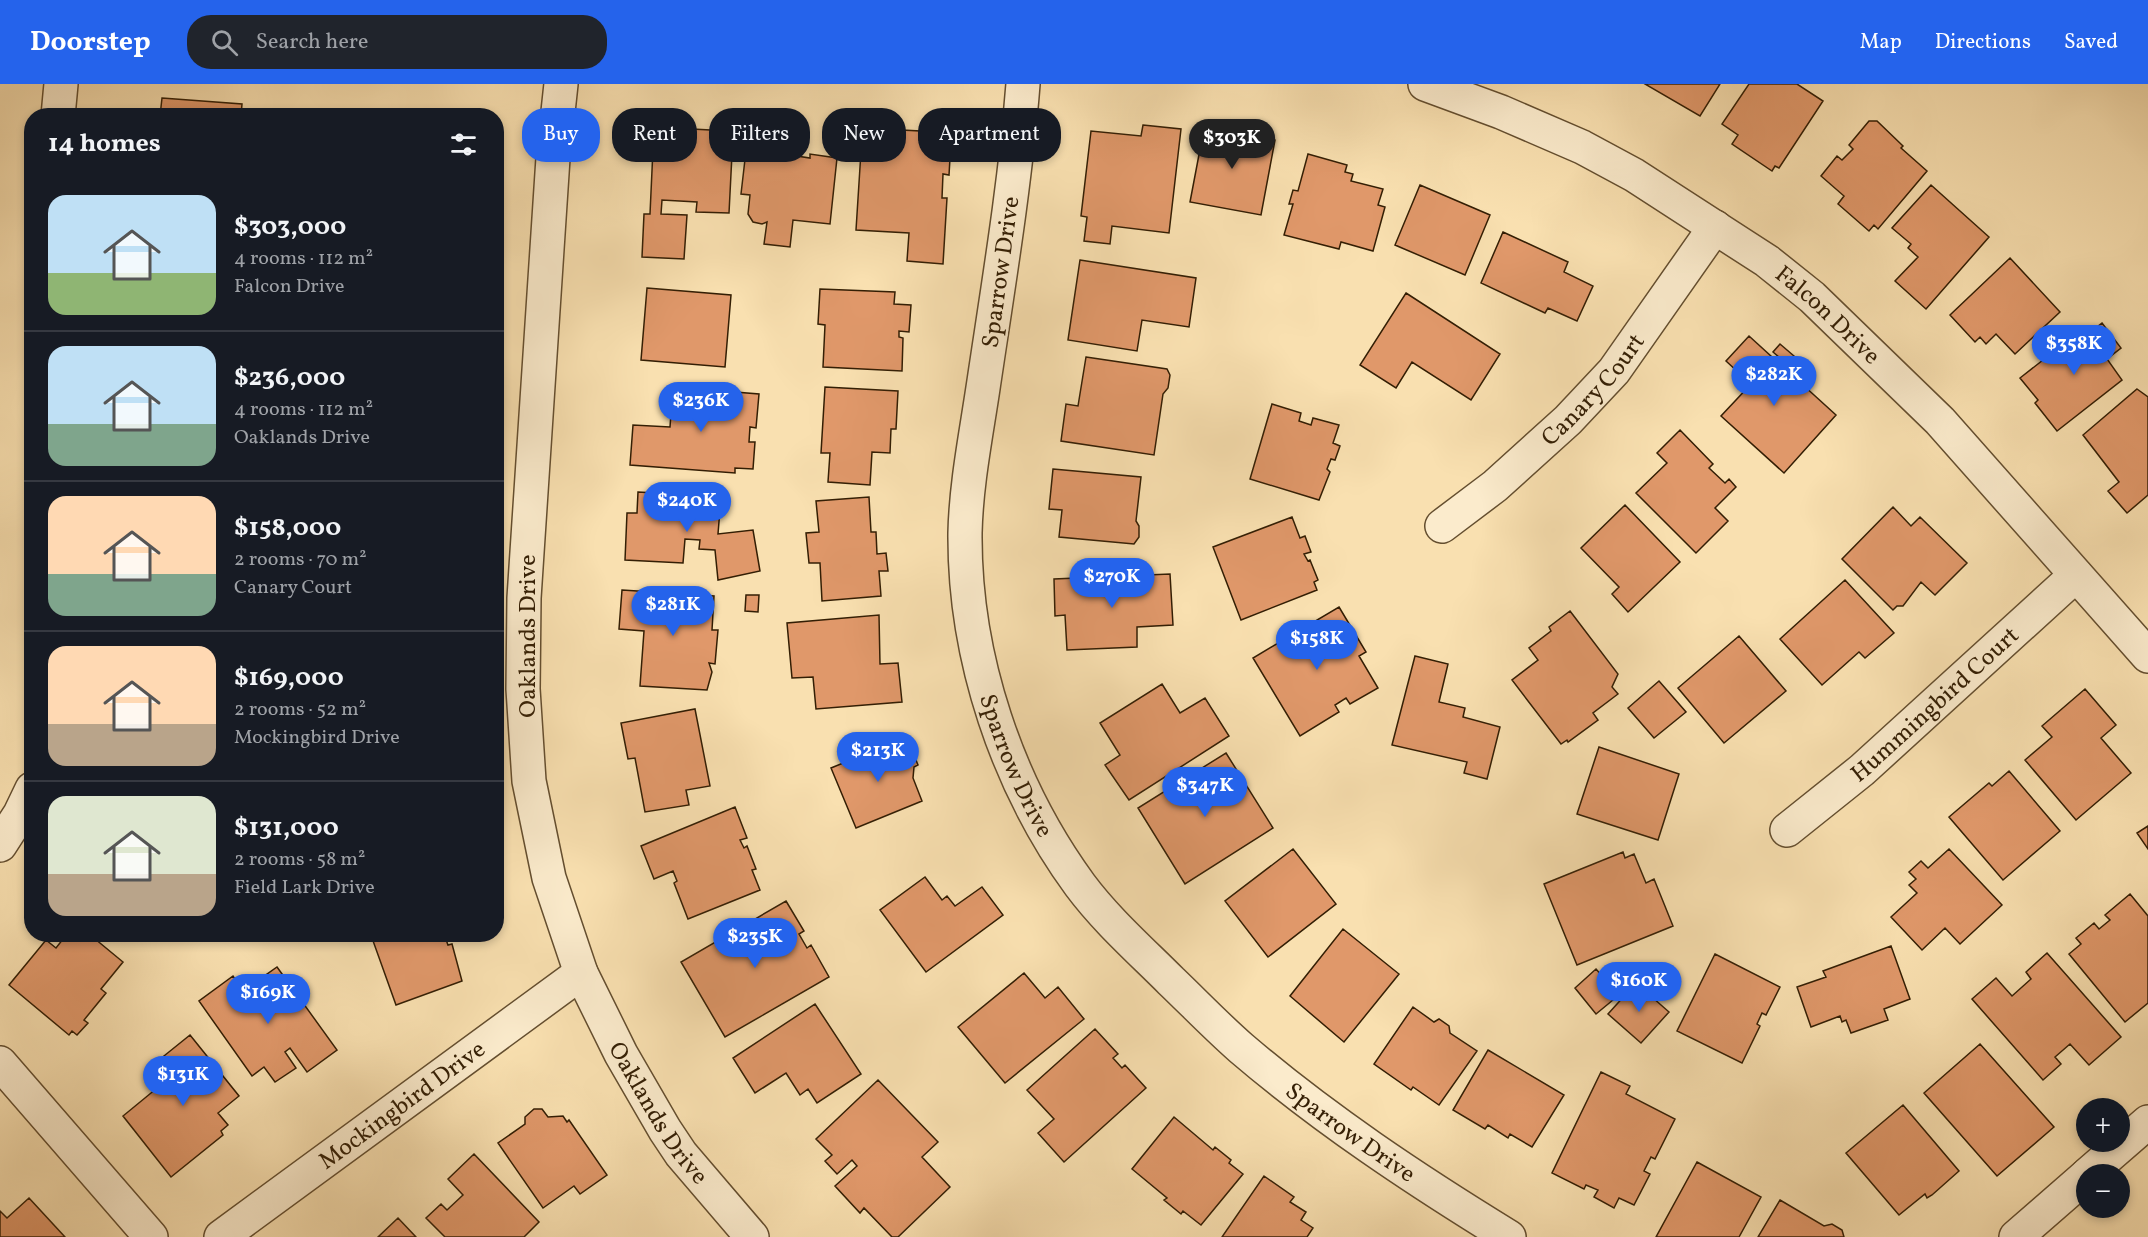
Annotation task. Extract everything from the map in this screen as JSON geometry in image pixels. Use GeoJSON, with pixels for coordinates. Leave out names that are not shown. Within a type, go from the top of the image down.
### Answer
{"type":"FeatureCollection","features":[{"type":"Feature","properties":{"kind":"street"},"geometry":{"type":"LineString","coordinates":[[59,108],[61,84]]}},
{"type":"Feature","properties":{"kind":"street","name":"Oaklands Drive"},"geometry":{"type":"LineString","coordinates":[[561,84],[553,158],[524,598],[523,689],[529,781],[549,878],[581,973],[621,1054],[665,1130],[681,1154],[752,1237]]}},
{"type":"Feature","properties":{"kind":"street","name":"Sparrow Drive"},"geometry":{"type":"LineString","coordinates":[[1023,84],[1018,145],[972,463],[965,531],[967,597],[978,658],[996,720],[1019,778],[1047,835],[1081,887],[1123,934],[1239,1047],[1315,1108],[1435,1191],[1509,1237]]}},
{"type":"Feature","properties":{"kind":"street","name":"Falcon Drive"},"geometry":{"type":"LineString","coordinates":[[1425,84],[1501,112],[1582,147],[1634,175],[1776,268],[1855,336],[1940,421],[2148,656]]}},
{"type":"Feature","properties":{"kind":"street","name":"Canary Court"},"geometry":{"type":"LineString","coordinates":[[1442,526],[1495,486],[1568,420],[1614,371],[1715,227]]}},
{"type":"Feature","properties":{"kind":"street","name":"Hummingbird Court"},"geometry":{"type":"LineString","coordinates":[[1787,830],[1863,770],[2076,575]]}},
{"type":"Feature","properties":{"kind":"street"},"geometry":{"type":"LineString","coordinates":[[0,845],[24,806]]}},
{"type":"Feature","properties":{"kind":"street","name":"Mockingbird Drive"},"geometry":{"type":"LineString","coordinates":[[221,1237],[581,973]]}},
{"type":"Feature","properties":{"kind":"street"},"geometry":{"type":"LineString","coordinates":[[0,1063],[151,1237]]}},
{"type":"Feature","properties":{"kind":"street"},"geometry":{"type":"LineString","coordinates":[[2100,1164],[2148,1122]]}},
{"type":"Feature","properties":{"kind":"street"},"geometry":{"type":"LineString","coordinates":[[2016,1237],[2076,1185]]}},
{"type":"Feature","properties":{"kind":"building"},"geometry":{"type":"Polygon","coordinates":[[[1645,84],[1720,84],[1700,116],[1645,84]]]}},
{"type":"Feature","properties":{"kind":"building"},"geometry":{"type":"Polygon","coordinates":[[[1749,84],[1797,84],[1823,101],[1779,168],[1775,166],[1772,171],[1732,144],[1738,135],[1722,124],[1749,84]]]}},
{"type":"Feature","properties":{"kind":"building"},"geometry":{"type":"Polygon","coordinates":[[[162,98],[242,104],[242,108],[161,108],[162,98]]]}},
{"type":"Feature","properties":{"kind":"building"},"geometry":{"type":"Polygon","coordinates":[[[1869,121],[1877,121],[1903,146],[1901,148],[1927,171],[1878,229],[1874,225],[1869,231],[1838,204],[1844,196],[1821,176],[1837,156],[1842,160],[1853,149],[1849,145],[1869,121]]]}},
{"type":"Feature","properties":{"kind":"building"},"geometry":{"type":"Polygon","coordinates":[[[1205,123],[1275,140],[1261,215],[1190,202],[1205,123]]]}},
{"type":"Feature","properties":{"kind":"building"},"geometry":{"type":"Polygon","coordinates":[[[1143,125],[1181,129],[1169,233],[1112,226],[1110,244],[1084,241],[1087,217],[1081,216],[1091,131],[1141,136],[1143,125]]]}},
{"type":"Feature","properties":{"kind":"building"},"geometry":{"type":"Polygon","coordinates":[[[697,129],[709,130],[709,162],[732,162],[729,213],[696,212],[697,202],[662,200],[661,214],[687,215],[684,259],[642,257],[644,214],[650,214],[652,162],[697,162],[697,129]]]}},
{"type":"Feature","properties":{"kind":"building"},"geometry":{"type":"Polygon","coordinates":[[[906,130],[918,131],[918,162],[950,162],[949,175],[943,174],[942,198],[947,198],[943,264],[907,261],[909,233],[856,230],[860,162],[906,162],[906,130]]]}},
{"type":"Feature","properties":{"kind":"building"},"geometry":{"type":"Polygon","coordinates":[[[810,154],[822,156],[822,162],[837,162],[830,224],[793,220],[790,247],[764,244],[767,222],[762,224],[753,222],[748,214],[750,195],[741,194],[745,162],[810,162],[810,154]]]}},
{"type":"Feature","properties":{"kind":"building"},"geometry":{"type":"Polygon","coordinates":[[[1308,154],[1347,165],[1345,172],[1353,174],[1351,181],[1383,189],[1378,205],[1385,207],[1373,251],[1341,242],[1339,249],[1284,235],[1293,204],[1289,204],[1293,190],[1298,191],[1308,154]]]}},
{"type":"Feature","properties":{"kind":"building"},"geometry":{"type":"Polygon","coordinates":[[[1420,185],[1490,215],[1465,275],[1395,245],[1420,185]]]}},
{"type":"Feature","properties":{"kind":"building"},"geometry":{"type":"Polygon","coordinates":[[[1931,185],[1989,237],[1926,309],[1895,281],[1918,257],[1908,248],[1911,244],[1892,228],[1931,185]]]}},
{"type":"Feature","properties":{"kind":"building"},"geometry":{"type":"Polygon","coordinates":[[[1503,232],[1568,262],[1564,272],[1593,286],[1577,321],[1548,308],[1545,313],[1481,283],[1503,232]]]}},
{"type":"Feature","properties":{"kind":"building"},"geometry":{"type":"Polygon","coordinates":[[[2010,258],[2060,312],[2015,354],[1996,334],[1986,344],[1980,337],[1975,342],[1950,315],[2010,258]]]}},
{"type":"Feature","properties":{"kind":"building"},"geometry":{"type":"Polygon","coordinates":[[[1080,260],[1196,278],[1189,327],[1142,320],[1137,351],[1068,340],[1080,260]]]}},
{"type":"Feature","properties":{"kind":"building"},"geometry":{"type":"Polygon","coordinates":[[[647,288],[731,295],[725,367],[641,360],[647,288]]]}},
{"type":"Feature","properties":{"kind":"building"},"geometry":{"type":"Polygon","coordinates":[[[820,289],[895,292],[894,304],[911,305],[909,332],[899,331],[899,337],[903,338],[902,371],[823,367],[825,325],[818,324],[820,289]]]}},
{"type":"Feature","properties":{"kind":"building"},"geometry":{"type":"Polygon","coordinates":[[[1406,293],[1500,354],[1471,400],[1412,362],[1396,388],[1360,365],[1406,293]]]}},
{"type":"Feature","properties":{"kind":"building"},"geometry":{"type":"Polygon","coordinates":[[[2102,323],[2121,348],[2107,359],[2122,380],[2057,431],[2035,403],[2038,400],[2020,378],[2080,331],[2084,337],[2102,323]]]}},
{"type":"Feature","properties":{"kind":"building"},"geometry":{"type":"Polygon","coordinates":[[[1749,336],[1836,415],[1784,473],[1721,416],[1751,384],[1726,361],[1749,336]]]}},
{"type":"Feature","properties":{"kind":"building"},"geometry":{"type":"Polygon","coordinates":[[[1780,344],[1794,356],[1787,364],[1773,352],[1780,344]]]}},
{"type":"Feature","properties":{"kind":"building"},"geometry":{"type":"Polygon","coordinates":[[[1086,357],[1167,369],[1170,375],[1168,388],[1163,394],[1154,455],[1061,441],[1066,404],[1078,406],[1086,357]]]}},
{"type":"Feature","properties":{"kind":"building"},"geometry":{"type":"Polygon","coordinates":[[[673,387],[759,394],[756,428],[750,427],[749,442],[755,442],[753,469],[735,468],[735,473],[630,465],[633,425],[670,427],[673,387]]]}},
{"type":"Feature","properties":{"kind":"building"},"geometry":{"type":"Polygon","coordinates":[[[825,387],[898,391],[896,429],[891,429],[890,453],[872,452],[870,485],[828,482],[830,453],[821,453],[825,387]]]}},
{"type":"Feature","properties":{"kind":"building"},"geometry":{"type":"Polygon","coordinates":[[[2137,389],[2148,397],[2148,495],[2127,513],[2108,491],[2119,482],[2083,435],[2137,389]]]}},
{"type":"Feature","properties":{"kind":"building"},"geometry":{"type":"Polygon","coordinates":[[[1272,404],[1301,413],[1299,421],[1311,425],[1313,418],[1339,425],[1333,443],[1340,446],[1335,460],[1331,459],[1327,469],[1330,472],[1319,500],[1250,479],[1272,404]]]}},
{"type":"Feature","properties":{"kind":"building"},"geometry":{"type":"Polygon","coordinates":[[[1680,430],[1713,464],[1709,468],[1725,483],[1729,479],[1736,487],[1715,508],[1728,521],[1696,553],[1636,493],[1667,463],[1657,453],[1680,430]]]}},
{"type":"Feature","properties":{"kind":"building"},"geometry":{"type":"Polygon","coordinates":[[[1053,469],[1141,477],[1136,521],[1139,526],[1139,537],[1134,544],[1059,537],[1062,510],[1049,509],[1053,469]]]}},
{"type":"Feature","properties":{"kind":"building"},"geometry":{"type":"Polygon","coordinates":[[[638,492],[721,497],[718,534],[753,530],[760,571],[718,580],[715,550],[699,549],[700,540],[685,539],[683,563],[625,560],[627,513],[637,513],[638,492]]]}},
{"type":"Feature","properties":{"kind":"building"},"geometry":{"type":"Polygon","coordinates":[[[869,497],[871,532],[876,532],[877,554],[886,553],[888,571],[879,571],[881,596],[822,601],[820,563],[809,563],[806,533],[819,532],[816,501],[869,497]]]}},
{"type":"Feature","properties":{"kind":"building"},"geometry":{"type":"Polygon","coordinates":[[[1625,505],[1680,562],[1628,612],[1612,594],[1619,587],[1581,548],[1625,505]]]}},
{"type":"Feature","properties":{"kind":"building"},"geometry":{"type":"Polygon","coordinates":[[[1893,507],[1911,526],[1920,517],[1967,563],[1935,595],[1921,582],[1903,606],[1897,606],[1893,610],[1842,559],[1893,507]]]}},
{"type":"Feature","properties":{"kind":"building"},"geometry":{"type":"Polygon","coordinates":[[[1292,517],[1300,538],[1305,536],[1311,552],[1304,554],[1308,561],[1310,560],[1318,580],[1314,582],[1317,590],[1241,620],[1213,547],[1292,517]]]}},
{"type":"Feature","properties":{"kind":"building"},"geometry":{"type":"Polygon","coordinates":[[[1170,574],[1173,625],[1137,627],[1137,647],[1067,650],[1065,615],[1055,616],[1054,579],[1170,574]]]}},
{"type":"Feature","properties":{"kind":"building"},"geometry":{"type":"Polygon","coordinates":[[[1845,580],[1894,633],[1865,658],[1859,652],[1822,685],[1780,639],[1845,580]]]}},
{"type":"Feature","properties":{"kind":"building"},"geometry":{"type":"Polygon","coordinates":[[[622,590],[714,596],[712,630],[718,630],[715,664],[709,663],[712,672],[707,690],[640,686],[644,631],[619,629],[622,590]]]}},
{"type":"Feature","properties":{"kind":"building"},"geometry":{"type":"Polygon","coordinates":[[[746,595],[759,595],[758,612],[745,611],[746,595]]]}},
{"type":"Feature","properties":{"kind":"building"},"geometry":{"type":"Polygon","coordinates":[[[1339,607],[1366,652],[1359,656],[1378,688],[1350,704],[1346,698],[1335,705],[1339,712],[1300,736],[1253,658],[1339,607]]]}},
{"type":"Feature","properties":{"kind":"building"},"geometry":{"type":"Polygon","coordinates":[[[1570,611],[1618,674],[1612,687],[1618,694],[1593,713],[1598,720],[1568,742],[1567,740],[1561,744],[1512,680],[1538,660],[1529,648],[1551,631],[1549,627],[1570,611]]]}},
{"type":"Feature","properties":{"kind":"building"},"geometry":{"type":"Polygon","coordinates":[[[879,615],[880,664],[898,663],[902,702],[816,709],[813,677],[792,678],[787,623],[879,615]]]}},
{"type":"Feature","properties":{"kind":"building"},"geometry":{"type":"Polygon","coordinates":[[[1739,636],[1786,691],[1724,743],[1678,688],[1739,636]]]}},
{"type":"Feature","properties":{"kind":"building"},"geometry":{"type":"Polygon","coordinates":[[[1415,656],[1448,664],[1439,702],[1465,708],[1463,717],[1500,727],[1487,779],[1464,773],[1467,762],[1392,745],[1415,656]]]}},
{"type":"Feature","properties":{"kind":"building"},"geometry":{"type":"Polygon","coordinates":[[[1659,681],[1686,712],[1654,738],[1628,708],[1659,681]]]}},
{"type":"Feature","properties":{"kind":"building"},"geometry":{"type":"Polygon","coordinates":[[[1162,684],[1180,713],[1205,698],[1229,736],[1129,800],[1105,765],[1120,755],[1100,723],[1162,684]]]}},
{"type":"Feature","properties":{"kind":"building"},"geometry":{"type":"Polygon","coordinates":[[[2085,689],[2116,725],[2101,738],[2131,773],[2076,820],[2025,760],[2052,737],[2042,726],[2085,689]]]}},
{"type":"Feature","properties":{"kind":"building"},"geometry":{"type":"Polygon","coordinates":[[[695,709],[710,786],[686,790],[689,805],[645,812],[635,758],[628,759],[621,723],[695,709]]]}},
{"type":"Feature","properties":{"kind":"building"},"geometry":{"type":"Polygon","coordinates":[[[902,739],[906,750],[911,748],[918,765],[914,767],[913,778],[922,801],[856,828],[831,768],[902,739]]]}},
{"type":"Feature","properties":{"kind":"building"},"geometry":{"type":"Polygon","coordinates":[[[1599,747],[1679,774],[1658,840],[1577,814],[1599,747]]]}},
{"type":"Feature","properties":{"kind":"building"},"geometry":{"type":"Polygon","coordinates":[[[1226,753],[1273,828],[1185,884],[1138,808],[1226,753]]]}},
{"type":"Feature","properties":{"kind":"building"},"geometry":{"type":"Polygon","coordinates":[[[2009,771],[2060,831],[2003,880],[1949,817],[1989,783],[1992,786],[2009,771]]]}},
{"type":"Feature","properties":{"kind":"building"},"geometry":{"type":"Polygon","coordinates":[[[735,807],[747,838],[740,840],[744,848],[747,846],[756,869],[752,870],[760,890],[688,919],[674,883],[677,881],[673,871],[654,879],[641,846],[735,807]]]}},
{"type":"Feature","properties":{"kind":"building"},"geometry":{"type":"Polygon","coordinates":[[[2148,826],[2148,849],[2137,833],[2148,826]]]}},
{"type":"Feature","properties":{"kind":"building"},"geometry":{"type":"Polygon","coordinates":[[[1293,849],[1336,904],[1268,957],[1225,901],[1293,849]]]}},
{"type":"Feature","properties":{"kind":"building"},"geometry":{"type":"Polygon","coordinates":[[[1949,849],[2002,905],[1960,944],[1945,928],[1922,950],[1891,917],[1917,893],[1909,885],[1916,879],[1909,872],[1921,861],[1928,868],[1949,849]]]}},
{"type":"Feature","properties":{"kind":"building"},"geometry":{"type":"Polygon","coordinates":[[[1623,852],[1625,858],[1634,854],[1646,883],[1654,879],[1673,926],[1577,965],[1544,884],[1623,852]]]}},
{"type":"Feature","properties":{"kind":"building"},"geometry":{"type":"Polygon","coordinates":[[[925,877],[942,900],[947,896],[955,906],[982,887],[1003,915],[926,972],[880,910],[925,877]]]}},
{"type":"Feature","properties":{"kind":"building"},"geometry":{"type":"Polygon","coordinates":[[[2130,894],[2148,916],[2148,1003],[2125,1022],[2069,954],[2081,944],[2076,938],[2094,923],[2099,929],[2110,920],[2105,915],[2130,894]]]}},
{"type":"Feature","properties":{"kind":"building"},"geometry":{"type":"Polygon","coordinates":[[[786,901],[804,931],[799,934],[807,948],[811,945],[829,977],[725,1037],[681,962],[786,901]]]}},
{"type":"Feature","properties":{"kind":"building"},"geometry":{"type":"Polygon","coordinates":[[[1343,929],[1399,974],[1344,1042],[1290,996],[1343,929]]]}},
{"type":"Feature","properties":{"kind":"building"},"geometry":{"type":"Polygon","coordinates":[[[44,942],[48,942],[56,948],[61,942],[99,942],[123,962],[101,989],[106,993],[84,1020],[88,1023],[77,1035],[72,1031],[69,1035],[9,985],[44,942]]]}},
{"type":"Feature","properties":{"kind":"building"},"geometry":{"type":"Polygon","coordinates":[[[373,942],[447,942],[448,945],[452,944],[462,981],[396,1005],[373,942]]]}},
{"type":"Feature","properties":{"kind":"building"},"geometry":{"type":"Polygon","coordinates":[[[1891,946],[1910,999],[1884,1009],[1888,1020],[1851,1033],[1846,1020],[1842,1022],[1840,1016],[1811,1027],[1797,987],[1826,977],[1823,971],[1891,946]]]}},
{"type":"Feature","properties":{"kind":"building"},"geometry":{"type":"Polygon","coordinates":[[[2047,953],[2121,1037],[2089,1065],[2070,1044],[2055,1057],[2061,1064],[2043,1080],[1972,999],[1996,978],[2012,996],[2031,979],[2026,972],[2047,953]]]}},
{"type":"Feature","properties":{"kind":"building"},"geometry":{"type":"Polygon","coordinates":[[[1715,954],[1780,987],[1766,1015],[1762,1013],[1757,1024],[1760,1026],[1742,1063],[1677,1031],[1715,954]]]}},
{"type":"Feature","properties":{"kind":"building"},"geometry":{"type":"Polygon","coordinates":[[[277,967],[337,1050],[307,1072],[290,1048],[285,1052],[296,1068],[275,1082],[264,1067],[252,1076],[199,1001],[233,976],[243,991],[277,967]]]}},
{"type":"Feature","properties":{"kind":"building"},"geometry":{"type":"Polygon","coordinates":[[[1596,969],[1619,995],[1596,1014],[1575,988],[1596,969]]]}},
{"type":"Feature","properties":{"kind":"building"},"geometry":{"type":"Polygon","coordinates":[[[1024,973],[1045,998],[1058,987],[1084,1019],[1005,1083],[958,1027],[1024,973]]]}},
{"type":"Feature","properties":{"kind":"building"},"geometry":{"type":"Polygon","coordinates":[[[1636,983],[1669,1012],[1641,1043],[1608,1014],[1636,983]]]}},
{"type":"Feature","properties":{"kind":"building"},"geometry":{"type":"Polygon","coordinates":[[[815,1004],[861,1074],[817,1103],[808,1089],[800,1095],[786,1073],[755,1093],[733,1058],[815,1004]]]}},
{"type":"Feature","properties":{"kind":"building"},"geometry":{"type":"Polygon","coordinates":[[[1413,1007],[1434,1022],[1439,1019],[1449,1026],[1450,1033],[1477,1051],[1439,1105],[1413,1087],[1411,1090],[1374,1064],[1413,1007]]]}},
{"type":"Feature","properties":{"kind":"building"},"geometry":{"type":"Polygon","coordinates":[[[1095,1029],[1118,1054],[1113,1058],[1122,1068],[1125,1065],[1146,1088],[1064,1162],[1038,1133],[1054,1119],[1027,1090],[1095,1029]]]}},
{"type":"Feature","properties":{"kind":"building"},"geometry":{"type":"Polygon","coordinates":[[[190,1035],[239,1096],[218,1113],[228,1125],[221,1131],[223,1135],[171,1177],[123,1116],[162,1084],[149,1068],[190,1035]]]}},
{"type":"Feature","properties":{"kind":"building"},"geometry":{"type":"Polygon","coordinates":[[[1980,1044],[2054,1127],[1997,1176],[1924,1093],[1980,1044]]]}},
{"type":"Feature","properties":{"kind":"building"},"geometry":{"type":"Polygon","coordinates":[[[1488,1050],[1564,1095],[1532,1147],[1510,1134],[1508,1138],[1488,1125],[1485,1129],[1453,1110],[1488,1050]]]}},
{"type":"Feature","properties":{"kind":"building"},"geometry":{"type":"Polygon","coordinates":[[[1601,1072],[1630,1086],[1626,1094],[1675,1119],[1655,1159],[1651,1157],[1644,1171],[1650,1174],[1634,1205],[1619,1198],[1614,1208],[1594,1197],[1598,1190],[1586,1185],[1584,1189],[1552,1173],[1601,1072]]]}},
{"type":"Feature","properties":{"kind":"building"},"geometry":{"type":"Polygon","coordinates":[[[878,1080],[938,1142],[922,1157],[950,1187],[898,1237],[892,1237],[864,1208],[860,1213],[835,1186],[857,1166],[852,1160],[837,1174],[825,1161],[832,1155],[816,1139],[878,1080]]]}},
{"type":"Feature","properties":{"kind":"building"},"geometry":{"type":"Polygon","coordinates":[[[1903,1105],[1959,1171],[1932,1195],[1927,1198],[1925,1194],[1899,1215],[1846,1153],[1903,1105]]]}},
{"type":"Feature","properties":{"kind":"building"},"geometry":{"type":"Polygon","coordinates":[[[534,1109],[542,1109],[548,1117],[563,1116],[567,1122],[569,1120],[607,1175],[580,1194],[574,1186],[543,1208],[498,1143],[525,1124],[525,1117],[534,1109]]]}},
{"type":"Feature","properties":{"kind":"building"},"geometry":{"type":"Polygon","coordinates":[[[1174,1117],[1213,1150],[1215,1147],[1231,1160],[1229,1163],[1243,1174],[1201,1225],[1183,1211],[1181,1214],[1164,1200],[1167,1198],[1132,1169],[1174,1117]]]}},
{"type":"Feature","properties":{"kind":"building"},"geometry":{"type":"Polygon","coordinates":[[[474,1154],[539,1222],[524,1237],[445,1237],[426,1218],[441,1204],[447,1210],[463,1195],[448,1179],[474,1154]]]}},
{"type":"Feature","properties":{"kind":"building"},"geometry":{"type":"Polygon","coordinates":[[[1697,1162],[1761,1197],[1739,1237],[1656,1237],[1697,1162]]]}},
{"type":"Feature","properties":{"kind":"building"},"geometry":{"type":"Polygon","coordinates":[[[1264,1176],[1294,1197],[1290,1202],[1306,1212],[1301,1220],[1313,1228],[1307,1237],[1222,1237],[1264,1176]]]}},
{"type":"Feature","properties":{"kind":"building"},"geometry":{"type":"Polygon","coordinates":[[[29,1198],[65,1237],[0,1237],[0,1211],[7,1218],[29,1198]]]}},
{"type":"Feature","properties":{"kind":"building"},"geometry":{"type":"Polygon","coordinates":[[[1780,1200],[1824,1226],[1832,1224],[1842,1230],[1844,1237],[1758,1237],[1780,1200]]]}},
{"type":"Feature","properties":{"kind":"building"},"geometry":{"type":"Polygon","coordinates":[[[398,1218],[416,1237],[378,1237],[398,1218]]]}}]}
